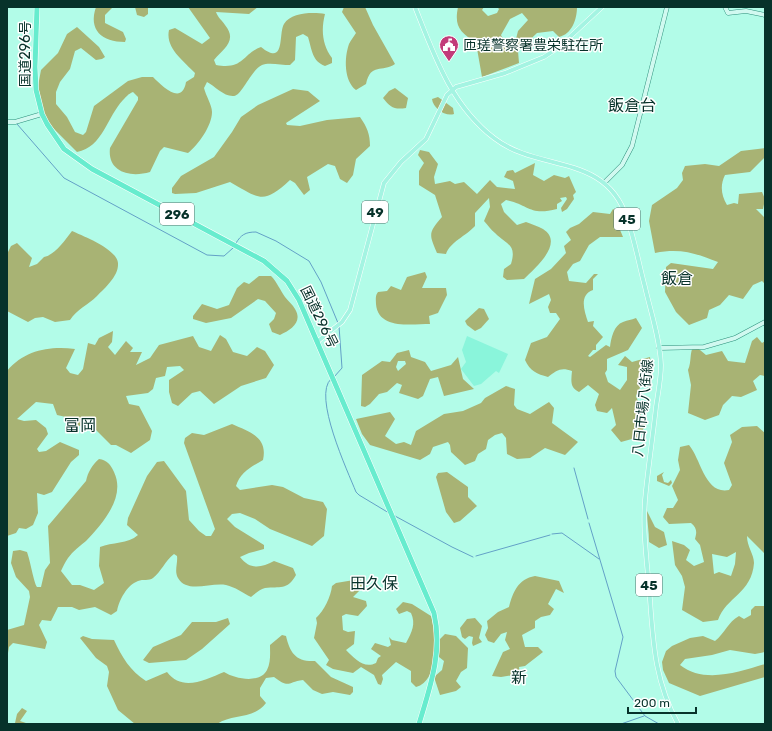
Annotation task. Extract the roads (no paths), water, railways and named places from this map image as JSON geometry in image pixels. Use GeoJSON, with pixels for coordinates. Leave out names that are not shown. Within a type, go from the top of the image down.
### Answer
{"type":"FeatureCollection","features":[{"type":"Feature","properties":{"kind":"highway","name":"国道296号"},"geometry":{"type":"LineString","coordinates":[[37,7],[35,82],[42,114],[55,138],[64,149],[76,159],[259,258],[274,269],[294,290],[318,341],[435,617],[438,644],[436,665],[418,724]]}},
{"type":"Feature","properties":{"kind":"main road","name":"八日市場八街線"},"geometry":{"type":"LineString","coordinates":[[414,7],[438,64],[452,90],[478,124],[507,147],[527,155],[587,172],[604,182],[615,195],[628,220],[659,348],[661,370],[646,493],[645,528],[657,670],[665,698],[678,724]]}},
{"type":"Feature","properties":{"kind":"main road"},"geometry":{"type":"LineString","coordinates":[[452,90],[464,84],[505,73],[544,57],[559,47],[602,7]]}},
{"type":"Feature","properties":{"kind":"main road","name":"49"},"geometry":{"type":"LineString","coordinates":[[318,341],[342,322],[353,303],[384,183],[400,162],[426,139],[434,125],[443,102],[452,90]]}},
{"type":"Feature","properties":{"kind":"street"},"geometry":{"type":"LineString","coordinates":[[604,182],[622,165],[632,146],[667,7]]}},
{"type":"Feature","properties":{"kind":"street"},"geometry":{"type":"LineString","coordinates":[[725,7],[728,12],[746,11],[765,15]]}},
{"type":"Feature","properties":{"kind":"street"},"geometry":{"type":"LineString","coordinates":[[7,122],[15,122],[42,114]]}},
{"type":"Feature","properties":{"kind":"street"},"geometry":{"type":"LineString","coordinates":[[659,348],[704,347],[735,338],[765,322]]}},
{"type":"Feature","properties":{"kind":"waterway"},"geometry":{"type":"LineString","coordinates":[[17,124],[64,178],[207,255],[224,256],[233,248]]}},
{"type":"Feature","properties":{"kind":"waterway"},"geometry":{"type":"LineString","coordinates":[[236,243],[244,234],[256,232],[276,241],[309,261],[321,282],[338,323]]}},
{"type":"Feature","properties":{"kind":"waterway"},"geometry":{"type":"LineString","coordinates":[[334,377],[342,368],[339,326]]}},
{"type":"Feature","properties":{"kind":"waterway"},"geometry":{"type":"LineString","coordinates":[[331,379],[326,388],[328,417],[333,434],[356,492],[389,513]]}},
{"type":"Feature","properties":{"kind":"waterway"},"geometry":{"type":"LineString","coordinates":[[574,468],[588,519]]}},
{"type":"Feature","properties":{"kind":"waterway"},"geometry":{"type":"LineString","coordinates":[[395,516],[473,557]]}},
{"type":"Feature","properties":{"kind":"waterway"},"geometry":{"type":"LineString","coordinates":[[589,523],[623,637],[615,671],[616,677],[645,716],[659,724]]}},
{"type":"Feature","properties":{"kind":"waterway"},"geometry":{"type":"LineString","coordinates":[[552,534],[562,533],[599,559]]}},
{"type":"Feature","properties":{"kind":"waterway"},"geometry":{"type":"LineString","coordinates":[[476,556],[550,535]]}},
{"type":"Feature","properties":{"kind":"waterway"},"geometry":{"type":"LineString","coordinates":[[621,724],[644,716]]}},
{"type":"Feature","properties":{"kind":"place","name":"匝瑳警察署豊栄駐在所"},"geometry":{"type":"Point","coordinates":[449,62]}},
{"type":"Feature","properties":{"kind":"district","name":"飯倉台"},"geometry":{"type":"Point","coordinates":[632,105]}},
{"type":"Feature","properties":{"kind":"district","name":"飯倉"},"geometry":{"type":"Point","coordinates":[677,278]}},
{"type":"Feature","properties":{"kind":"district","name":"富岡"},"geometry":{"type":"Point","coordinates":[80,425]}},
{"type":"Feature","properties":{"kind":"district","name":"田久保"},"geometry":{"type":"Point","coordinates":[374,583]}},
{"type":"Feature","properties":{"kind":"district","name":"新"},"geometry":{"type":"Point","coordinates":[519,677]}}]}
